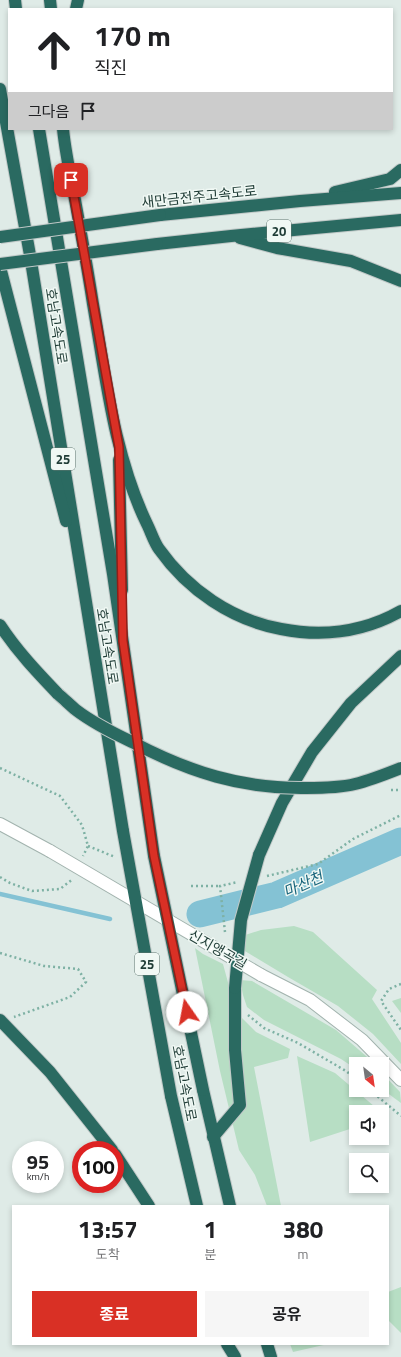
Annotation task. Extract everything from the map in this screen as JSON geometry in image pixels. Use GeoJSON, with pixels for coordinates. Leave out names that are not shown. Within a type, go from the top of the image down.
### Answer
{"type":"FeatureCollection","features":[{"type":"Feature","properties":{"kind":"highway","name":"호남고속도로"},"geometry":{"type":"LineString","coordinates":[[0,89],[30,255],[123,831],[172,1096],[197,1205]]}},
{"type":"Feature","properties":{"kind":"highway","name":"호남고속도로"},"geometry":{"type":"LineString","coordinates":[[39,130],[88,420],[123,641],[154,856],[213,1137],[230,1205]]}},
{"type":"Feature","properties":{"kind":"highway"},"geometry":{"type":"LineString","coordinates":[[63,130],[119,447],[139,508],[158,548],[179,574],[205,596],[226,611],[272,628],[321,633],[351,630],[386,620],[401,611]]}},
{"type":"Feature","properties":{"kind":"highway"},"geometry":{"type":"LineString","coordinates":[[300,201],[390,179],[401,170]]}},
{"type":"Feature","properties":{"kind":"highway","name":"새만금전주고속도로"},"geometry":{"type":"LineString","coordinates":[[0,237],[160,215],[300,201],[401,193]]}},
{"type":"Feature","properties":{"kind":"highway","name":"20"},"geometry":{"type":"LineString","coordinates":[[0,264],[157,244],[401,220]]}},
{"type":"Feature","properties":{"kind":"highway"},"geometry":{"type":"LineString","coordinates":[[231,236],[277,248],[351,261],[401,281]]}},
{"type":"Feature","properties":{"kind":"highway"},"geometry":{"type":"LineString","coordinates":[[0,267],[85,593]]}},
{"type":"Feature","properties":{"kind":"highway"},"geometry":{"type":"LineString","coordinates":[[119,447],[123,641]]}},
{"type":"Feature","properties":{"kind":"highway"},"geometry":{"type":"LineString","coordinates":[[0,625],[12,643],[31,666],[76,710],[111,732],[179,765],[220,778],[281,788],[325,788],[354,784],[401,768]]}},
{"type":"Feature","properties":{"kind":"highway"},"geometry":{"type":"LineString","coordinates":[[213,1137],[240,1104],[235,1050],[235,988],[241,920],[259,855],[282,804],[312,752],[351,704],[401,656]]}},
{"type":"Feature","properties":{"kind":"highway"},"geometry":{"type":"LineString","coordinates":[[6,1019],[105,1141]]}},
{"type":"Feature","properties":{"kind":"highway"},"geometry":{"type":"LineString","coordinates":[[124,1168],[148,1205]]}},
{"type":"Feature","properties":{"kind":"highway"},"geometry":{"type":"LineString","coordinates":[[228,1345],[236,1357]]}},
{"type":"Feature","properties":{"kind":"highway"},"geometry":{"type":"LineString","coordinates":[[235,1345],[239,1357]]}},
{"type":"Feature","properties":{"kind":"highway"},"geometry":{"type":"LineString","coordinates":[[267,1345],[271,1357]]}},
{"type":"Feature","properties":{"kind":"street","name":"신지앵곡길"},"geometry":{"type":"LineString","coordinates":[[0,824],[50,851],[261,975],[310,1000],[362,1040],[401,1080]]}},
{"type":"Feature","properties":{"kind":"path"},"geometry":{"type":"LineString","coordinates":[[391,790],[401,790]]}},
{"type":"Feature","properties":{"kind":"path"},"geometry":{"type":"LineString","coordinates":[[265,876],[318,864],[353,839],[401,815]]}},
{"type":"Feature","properties":{"kind":"path"},"geometry":{"type":"LineString","coordinates":[[88,846],[121,859]]}},
{"type":"Feature","properties":{"kind":"path"},"geometry":{"type":"LineString","coordinates":[[191,886],[220,886],[242,881]]}},
{"type":"Feature","properties":{"kind":"path"},"geometry":{"type":"LineString","coordinates":[[220,886],[226,932]]}},
{"type":"Feature","properties":{"kind":"path"},"geometry":{"type":"LineString","coordinates":[[0,953],[44,966],[78,969],[86,982],[70,997],[17,1017],[6,1019]]}},
{"type":"Feature","properties":{"kind":"path"},"geometry":{"type":"LineString","coordinates":[[401,984],[389,989],[381,1001],[401,1030]]}},
{"type":"Feature","properties":{"kind":"path"},"geometry":{"type":"LineString","coordinates":[[242,1011],[264,1028],[298,1043],[349,1073]]}},
{"type":"Feature","properties":{"kind":"path"},"geometry":{"type":"LineString","coordinates":[[378,1097],[401,1116]]}},
{"type":"Feature","properties":{"kind":"green space"},"geometry":{"type":"Polygon","coordinates":[[[294,926],[313,932],[377,990],[372,999],[401,1043],[401,1064],[373,1034],[338,1006],[235,945],[236,938],[261,930],[294,926]]]}},
{"type":"Feature","properties":{"kind":"green space"},"geometry":{"type":"Polygon","coordinates":[[[195,948],[203,954],[223,964],[236,1012],[256,1032],[290,1049],[288,1058],[254,1067],[281,1205],[267,1205],[255,1175],[239,1150],[220,1071],[195,948]]]}},
{"type":"Feature","properties":{"kind":"green space"},"geometry":{"type":"Polygon","coordinates":[[[240,980],[252,981],[336,1030],[367,1057],[349,1057],[349,1064],[264,1020],[247,1007],[240,980]]]}},
{"type":"Feature","properties":{"kind":"green space"},"geometry":{"type":"Polygon","coordinates":[[[401,998],[401,1013],[392,1001],[401,998]]]}},
{"type":"Feature","properties":{"kind":"green space"},"geometry":{"type":"Polygon","coordinates":[[[297,1056],[335,1073],[349,1085],[349,1097],[363,1097],[373,1105],[349,1105],[349,1129],[310,1142],[297,1056]]]}},
{"type":"Feature","properties":{"kind":"green space"},"geometry":{"type":"Polygon","coordinates":[[[389,1080],[400,1092],[401,1103],[389,1094],[389,1080]]]}},
{"type":"Feature","properties":{"kind":"green space"},"geometry":{"type":"Polygon","coordinates":[[[401,1287],[401,1333],[389,1321],[389,1292],[401,1287]]]}},
{"type":"Feature","properties":{"kind":"green space"},"geometry":{"type":"Polygon","coordinates":[[[290,1345],[324,1345],[293,1352],[290,1345]]]}},
{"type":"Feature","properties":{"kind":"waterway","name":"마산천"},"geometry":{"type":"LineString","coordinates":[[200,914],[277,895],[401,841]]}},
{"type":"Feature","properties":{"kind":"waterway","name":"마산천"},"geometry":{"type":"LineString","coordinates":[[0,894],[110,919]]}},
{"type":"Feature","properties":{"kind":"route"},"geometry":{"type":"LineString","coordinates":[[71,180],[119,447],[123,641],[154,856],[187,1012]]}}]}
